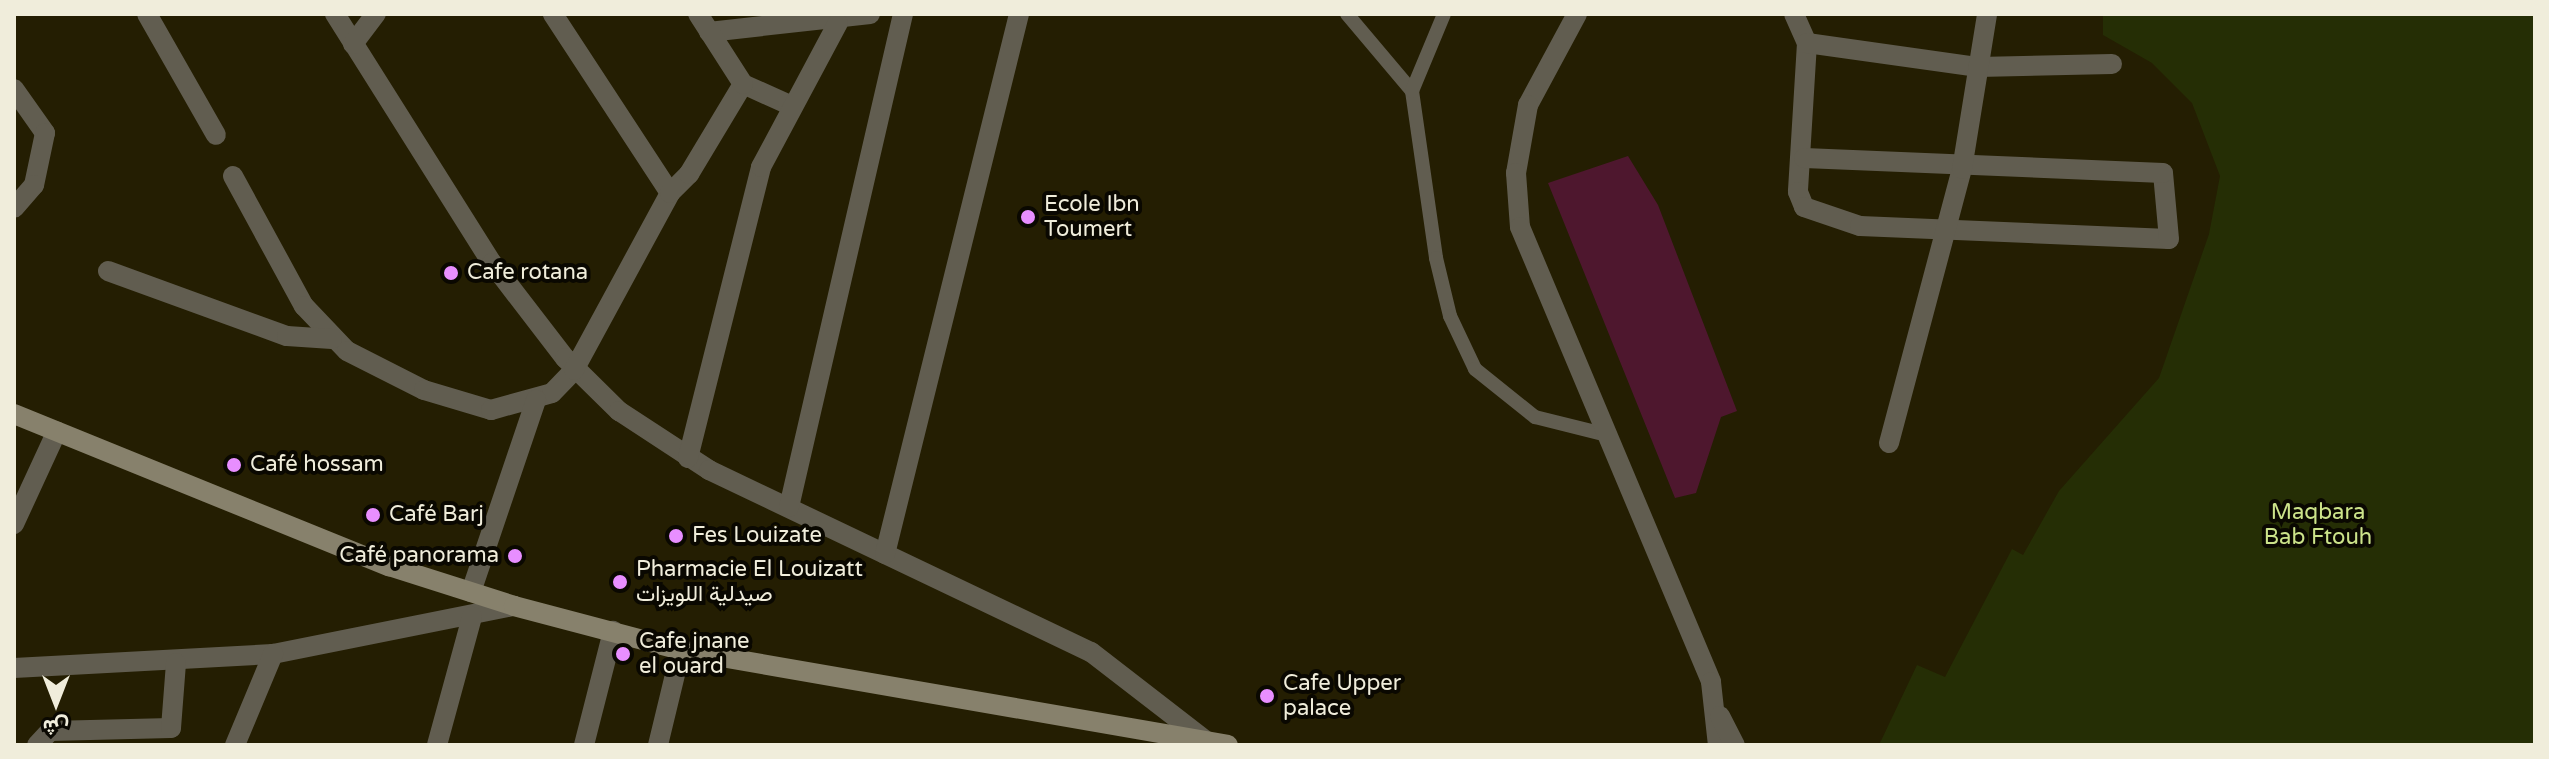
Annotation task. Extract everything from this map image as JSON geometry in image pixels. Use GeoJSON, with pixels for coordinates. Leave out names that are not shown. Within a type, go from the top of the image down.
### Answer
{"type":"FeatureCollection","features":[{"type":"Feature","properties":{"kind":"street"},"geometry":{"type":"LineString","coordinates":[[147,14],[216,135]]}},
{"type":"Feature","properties":{"kind":"street"},"geometry":{"type":"LineString","coordinates":[[335,14],[492,263],[574,370],[643,430],[688,458],[1091,652],[1206,741]]}},
{"type":"Feature","properties":{"kind":"street"},"geometry":{"type":"LineString","coordinates":[[353,44],[376,14]]}},
{"type":"Feature","properties":{"kind":"street"},"geometry":{"type":"LineString","coordinates":[[553,14],[670,193]]}},
{"type":"Feature","properties":{"kind":"street"},"geometry":{"type":"LineString","coordinates":[[698,14],[743,84],[792,106]]}},
{"type":"Feature","properties":{"kind":"street"},"geometry":{"type":"LineString","coordinates":[[709,32],[838,23],[870,14]]}},
{"type":"Feature","properties":{"kind":"street"},"geometry":{"type":"LineString","coordinates":[[789,507],[903,14]]}},
{"type":"Feature","properties":{"kind":"street"},"geometry":{"type":"LineString","coordinates":[[885,554],[1019,14]]}},
{"type":"Feature","properties":{"kind":"street"},"geometry":{"type":"LineString","coordinates":[[1577,14],[1528,105],[1516,205],[1536,280],[1607,435],[1718,713],[1735,745]]}},
{"type":"Feature","properties":{"kind":"street"},"geometry":{"type":"LineString","coordinates":[[1794,14],[1807,43],[1804,158],[1798,192],[1804,207],[1825,218],[1947,229],[2169,239],[2163,173],[1962,169],[1804,158]]}},
{"type":"Feature","properties":{"kind":"street"},"geometry":{"type":"LineString","coordinates":[[1889,443],[1962,169],[1987,14]]}},
{"type":"Feature","properties":{"kind":"street"},"geometry":{"type":"LineString","coordinates":[[688,458],[761,167],[838,23]]}},
{"type":"Feature","properties":{"kind":"street"},"geometry":{"type":"LineString","coordinates":[[1807,43],[1978,67],[2112,64]]}},
{"type":"Feature","properties":{"kind":"street"},"geometry":{"type":"LineString","coordinates":[[233,176],[304,306],[332,339],[366,362],[466,404],[506,410],[536,400],[574,370],[670,193],[689,174],[743,84]]}},
{"type":"Feature","properties":{"kind":"street"},"geometry":{"type":"LineString","coordinates":[[14,89],[45,133],[34,185],[14,208]]}},
{"type":"Feature","properties":{"kind":"street"},"geometry":{"type":"LineString","coordinates":[[108,271],[287,336],[332,339]]}},
{"type":"Feature","properties":{"kind":"street"},"geometry":{"type":"LineString","coordinates":[[471,592],[536,400]]}},
{"type":"Feature","properties":{"kind":"street"},"geometry":{"type":"LineString","coordinates":[[14,414],[389,566],[514,606],[681,650],[1228,745]]}},
{"type":"Feature","properties":{"kind":"street"},"geometry":{"type":"LineString","coordinates":[[14,522],[57,431]]}},
{"type":"Feature","properties":{"kind":"street"},"geometry":{"type":"LineString","coordinates":[[14,668],[176,663],[273,654],[472,617],[514,606]]}},
{"type":"Feature","properties":{"kind":"street"},"geometry":{"type":"LineString","coordinates":[[437,745],[472,617]]}},
{"type":"Feature","properties":{"kind":"street"},"geometry":{"type":"LineString","coordinates":[[584,745],[613,631]]}},
{"type":"Feature","properties":{"kind":"street"},"geometry":{"type":"LineString","coordinates":[[658,745],[681,650]]}},
{"type":"Feature","properties":{"kind":"street"},"geometry":{"type":"LineString","coordinates":[[235,745],[273,654]]}},
{"type":"Feature","properties":{"kind":"street"},"geometry":{"type":"LineString","coordinates":[[37,745],[50,731],[171,728],[176,663]]}},
{"type":"Feature","properties":{"kind":"street"},"geometry":{"type":"LineString","coordinates":[[1718,713],[1718,745]]}},
{"type":"Feature","properties":{"kind":"lane"},"geometry":{"type":"LineString","coordinates":[[1347,14],[1412,91]]}},
{"type":"Feature","properties":{"kind":"lane"},"geometry":{"type":"LineString","coordinates":[[1444,14],[1412,91],[1425,201],[1464,351],[1487,386],[1512,404],[1556,425],[1607,435]]}},
{"type":"Feature","properties":{"kind":"green space","name":"Maqbara Bab Ftouh"},"geometry":{"type":"Polygon","coordinates":[[[2103,14],[2535,14],[2535,745],[1879,745],[1917,665],[1945,677],[2012,549],[2023,555],[2059,491],[2159,378],[2209,234],[2220,176],[2192,103],[2152,63],[2103,35],[2103,14]]]}},
{"type":"Feature","properties":{"kind":"building"},"geometry":{"type":"Polygon","coordinates":[[[1628,156],[1658,205],[1737,411],[1721,417],[1696,493],[1675,498],[1548,183],[1628,156]]]}},
{"type":"Feature","properties":{"kind":"place","name":"Ecole Ibn Toumert"},"geometry":{"type":"Point","coordinates":[1028,217]}},
{"type":"Feature","properties":{"kind":"place","name":"Cafe rotana"},"geometry":{"type":"Point","coordinates":[451,273]}},
{"type":"Feature","properties":{"kind":"place","name":"Café hossam"},"geometry":{"type":"Point","coordinates":[234,465]}},
{"type":"Feature","properties":{"kind":"place","name":"Café Barj"},"geometry":{"type":"Point","coordinates":[373,515]}},
{"type":"Feature","properties":{"kind":"place","name":"Fes Louizate"},"geometry":{"type":"Point","coordinates":[676,536]}},
{"type":"Feature","properties":{"kind":"place","name":"Café panorama"},"geometry":{"type":"Point","coordinates":[515,556]}},
{"type":"Feature","properties":{"kind":"place","name":"Pharmacie El Louizatt صيدلية اللويزات"},"geometry":{"type":"Point","coordinates":[620,582]}},
{"type":"Feature","properties":{"kind":"place","name":"Cafe jnane el ouard"},"geometry":{"type":"Point","coordinates":[623,654]}},
{"type":"Feature","properties":{"kind":"place","name":"Cafe Upper palace"},"geometry":{"type":"Point","coordinates":[1267,696]}}]}
